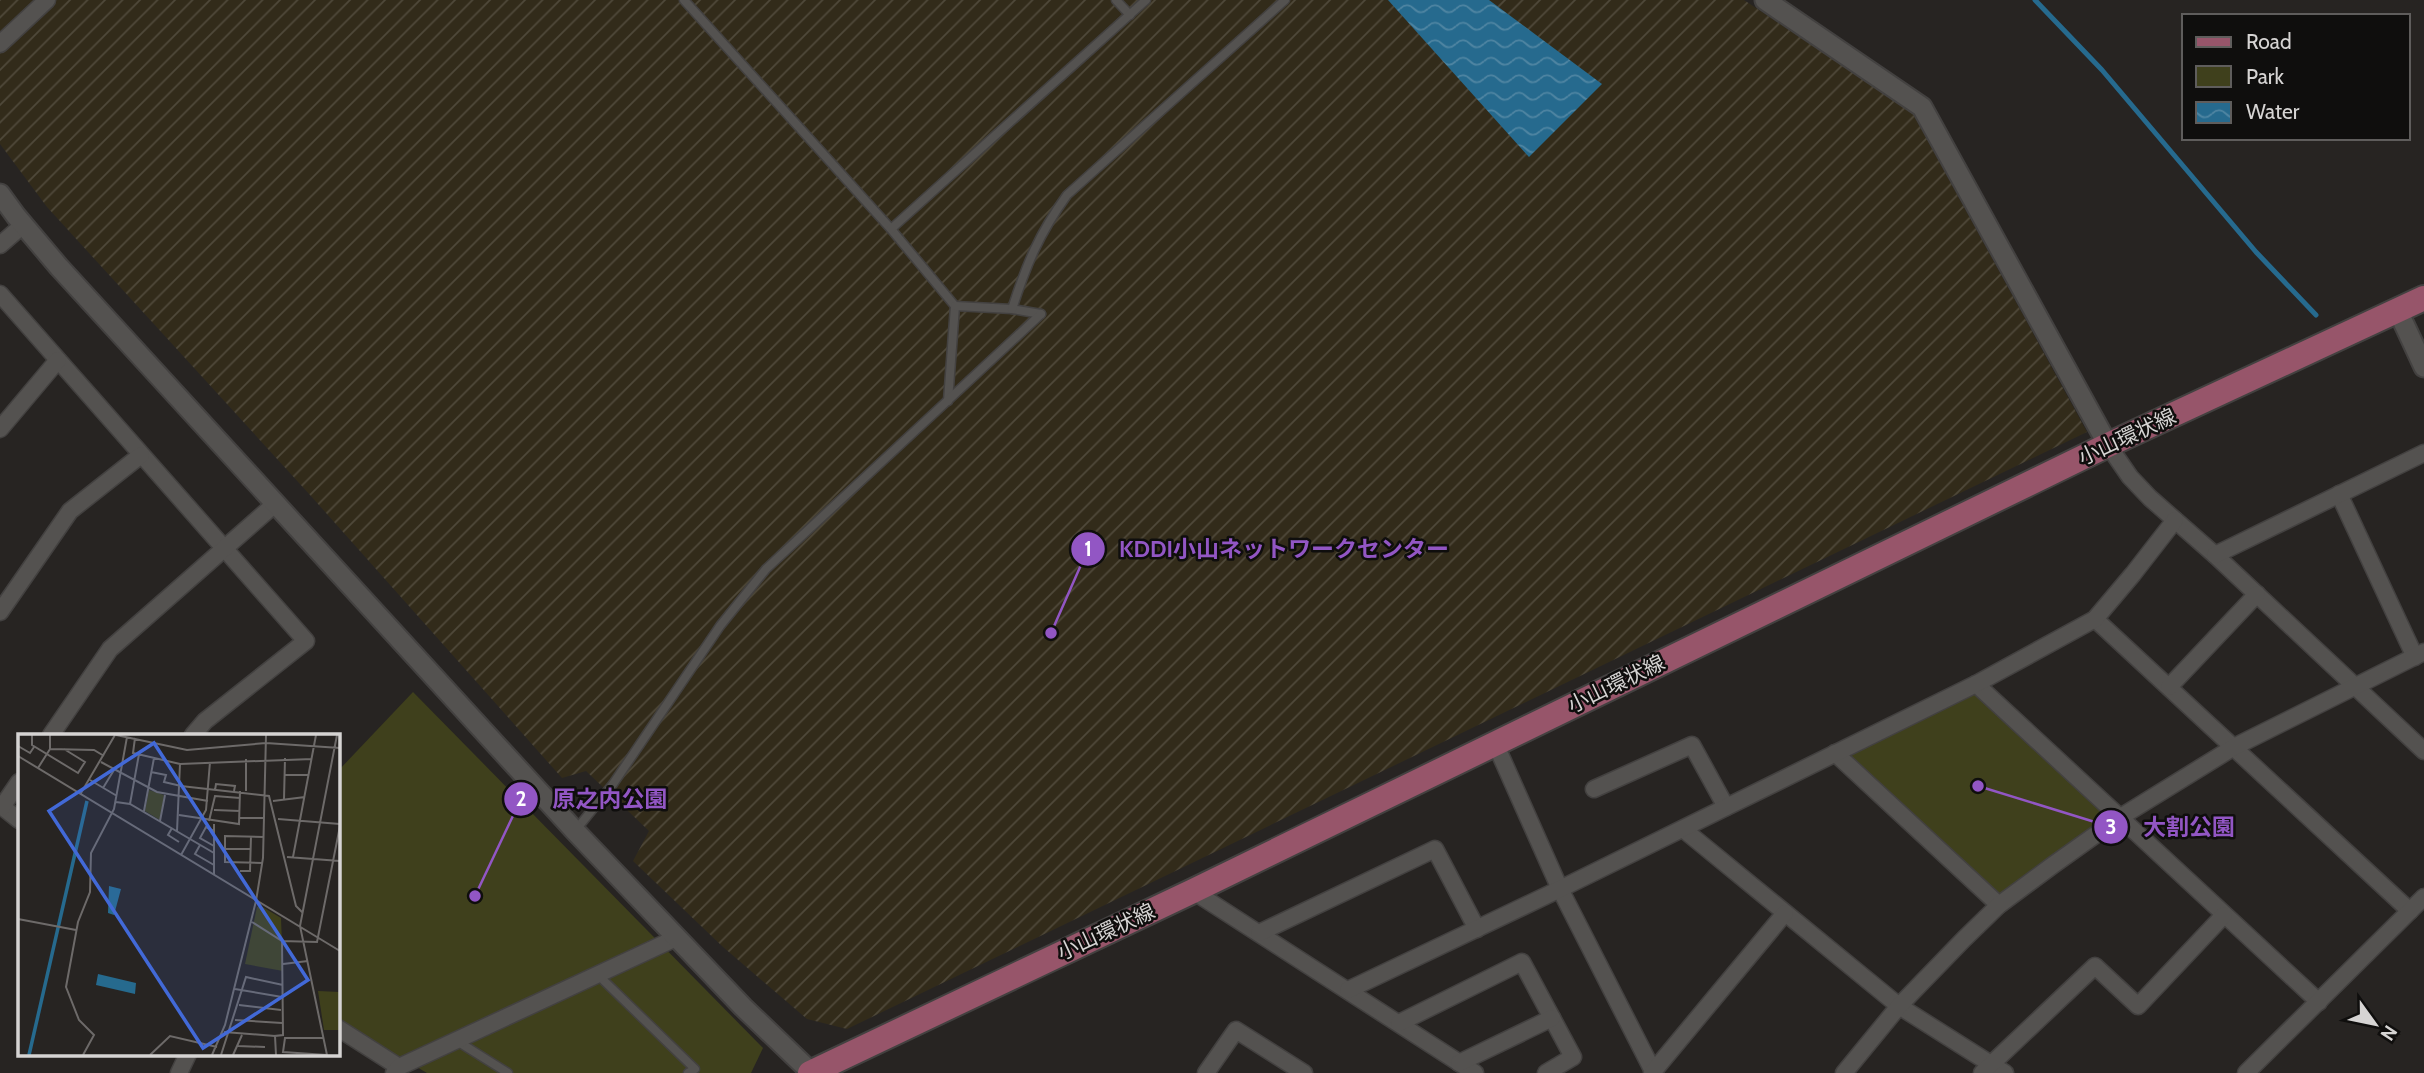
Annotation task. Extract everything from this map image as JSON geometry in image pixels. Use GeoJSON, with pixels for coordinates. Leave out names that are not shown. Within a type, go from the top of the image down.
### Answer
{"type":"FeatureCollection","features":[{"type":"Feature","properties":{"kind":"main road","name":"小山環状線"},"geometry":{"type":"LineString","coordinates":[[811,1073],[1193,891],[2108,446],[2424,298]]}},
{"type":"Feature","properties":{"kind":"street"},"geometry":{"type":"LineString","coordinates":[[0,44],[47,0]]}},
{"type":"Feature","properties":{"kind":"street"},"geometry":{"type":"LineString","coordinates":[[1765,0],[1922,107],[2108,446],[2130,477],[2424,751]]}},
{"type":"Feature","properties":{"kind":"street"},"geometry":{"type":"LineString","coordinates":[[0,194],[59,267],[575,831],[743,1007],[811,1073]]}},
{"type":"Feature","properties":{"kind":"street"},"geometry":{"type":"LineString","coordinates":[[0,245],[23,225]]}},
{"type":"Feature","properties":{"kind":"street"},"geometry":{"type":"LineString","coordinates":[[0,294],[306,641],[205,721],[194,734]]}},
{"type":"Feature","properties":{"kind":"street"},"geometry":{"type":"LineString","coordinates":[[2398,311],[2424,367]]}},
{"type":"Feature","properties":{"kind":"street"},"geometry":{"type":"LineString","coordinates":[[0,429],[58,360]]}},
{"type":"Feature","properties":{"kind":"street"},"geometry":{"type":"LineString","coordinates":[[2215,555],[2424,453]]}},
{"type":"Feature","properties":{"kind":"street"},"geometry":{"type":"LineString","coordinates":[[0,612],[71,511],[141,455]]}},
{"type":"Feature","properties":{"kind":"street"},"geometry":{"type":"LineString","coordinates":[[1844,1073],[1899,1006],[1999,905],[2119,818],[2234,747],[2419,654],[2339,495]]}},
{"type":"Feature","properties":{"kind":"street"},"geometry":{"type":"LineString","coordinates":[[52,734],[110,649],[276,503]]}},
{"type":"Feature","properties":{"kind":"street"},"geometry":{"type":"LineString","coordinates":[[1348,990],[1976,684],[2095,619],[2175,520]]}},
{"type":"Feature","properties":{"kind":"street"},"geometry":{"type":"LineString","coordinates":[[2169,687],[2257,594]]}},
{"type":"Feature","properties":{"kind":"street"},"geometry":{"type":"LineString","coordinates":[[2095,619],[2410,911]]}},
{"type":"Feature","properties":{"kind":"street"},"geometry":{"type":"LineString","coordinates":[[1976,684],[2319,1002]]}},
{"type":"Feature","properties":{"kind":"street"},"geometry":{"type":"LineString","coordinates":[[1495,743],[1560,889],[1653,1073],[1785,913]]}},
{"type":"Feature","properties":{"kind":"street"},"geometry":{"type":"LineString","coordinates":[[1594,789],[1692,745],[1726,807]]}},
{"type":"Feature","properties":{"kind":"street"},"geometry":{"type":"LineString","coordinates":[[1835,754],[1999,905]]}},
{"type":"Feature","properties":{"kind":"street"},"geometry":{"type":"LineString","coordinates":[[18,783],[1,806],[18,819]]}},
{"type":"Feature","properties":{"kind":"street"},"geometry":{"type":"LineString","coordinates":[[1683,828],[1899,1006],[1986,1068],[2006,1073]]}},
{"type":"Feature","properties":{"kind":"street"},"geometry":{"type":"LineString","coordinates":[[1259,933],[1435,849],[1477,929]]}},
{"type":"Feature","properties":{"kind":"street"},"geometry":{"type":"LineString","coordinates":[[1193,891],[1475,1073]]}},
{"type":"Feature","properties":{"kind":"street"},"geometry":{"type":"LineString","coordinates":[[2246,1073],[2424,897]]}},
{"type":"Feature","properties":{"kind":"street"},"geometry":{"type":"LineString","coordinates":[[1986,1068],[2095,966],[2138,1006],[2224,915]]}},
{"type":"Feature","properties":{"kind":"street"},"geometry":{"type":"LineString","coordinates":[[340,1029],[396,1070],[676,938]]}},
{"type":"Feature","properties":{"kind":"street"},"geometry":{"type":"LineString","coordinates":[[1399,1023],[1522,962],[1573,1057],[1546,1073]]}},
{"type":"Feature","properties":{"kind":"street"},"geometry":{"type":"LineString","coordinates":[[1459,1063],[1552,1018]]}},
{"type":"Feature","properties":{"kind":"street"},"geometry":{"type":"LineString","coordinates":[[1206,1073],[1236,1030],[1304,1073]]}},
{"type":"Feature","properties":{"kind":"street"},"geometry":{"type":"LineString","coordinates":[[179,1073],[187,1056]]}},
{"type":"Feature","properties":{"kind":"lane"},"geometry":{"type":"LineString","coordinates":[[684,0],[891,229],[955,306],[948,401]]}},
{"type":"Feature","properties":{"kind":"lane"},"geometry":{"type":"LineString","coordinates":[[1116,0],[1130,15]]}},
{"type":"Feature","properties":{"kind":"lane"},"geometry":{"type":"LineString","coordinates":[[891,229],[1146,0]]}},
{"type":"Feature","properties":{"kind":"lane"},"geometry":{"type":"LineString","coordinates":[[1012,309],[1028,259],[1067,195],[1285,0]]}},
{"type":"Feature","properties":{"kind":"lane"},"geometry":{"type":"LineString","coordinates":[[575,831],[613,783],[720,626],[766,569],[1041,314],[1012,309],[955,306]]}},
{"type":"Feature","properties":{"kind":"lane"},"geometry":{"type":"LineString","coordinates":[[597,974],[695,1069],[688,1073]]}},
{"type":"Feature","properties":{"kind":"lane"},"geometry":{"type":"LineString","coordinates":[[456,1040],[508,1073]]}},
{"type":"Feature","properties":{"kind":"shaded area"},"geometry":{"type":"Polygon","coordinates":[[[0,0],[1744,0],[1912,112],[2087,432],[847,1029],[807,1019],[723,947],[633,861],[649,831],[586,771],[562,778],[310,495],[47,207],[0,144],[0,0]]]}},
{"type":"Feature","properties":{"kind":"green space"},"geometry":{"type":"Polygon","coordinates":[[[1975,688],[2112,817],[1999,898],[1843,755],[1975,688]]]}},
{"type":"Feature","properties":{"kind":"green space"},"geometry":{"type":"Polygon","coordinates":[[[413,692],[763,1048],[751,1073],[427,1073],[340,1022],[340,769],[413,692]]]}},
{"type":"Feature","properties":{"kind":"water"},"geometry":{"type":"Polygon","coordinates":[[[1388,0],[1489,0],[1602,84],[1529,157],[1388,0]]]}},
{"type":"Feature","properties":{"kind":"waterway"},"geometry":{"type":"LineString","coordinates":[[2035,0],[2102,70],[2256,252],[2316,315]]}},
{"type":"Feature","properties":{"kind":"place","name":"KDDI小山ネットワークセンター"},"geometry":{"type":"Point","coordinates":[1051,633]}},
{"type":"Feature","properties":{"kind":"place","name":"大割公園"},"geometry":{"type":"Point","coordinates":[1978,786]}},
{"type":"Feature","properties":{"kind":"place","name":"原之内公園"},"geometry":{"type":"Point","coordinates":[475,896]}}]}
